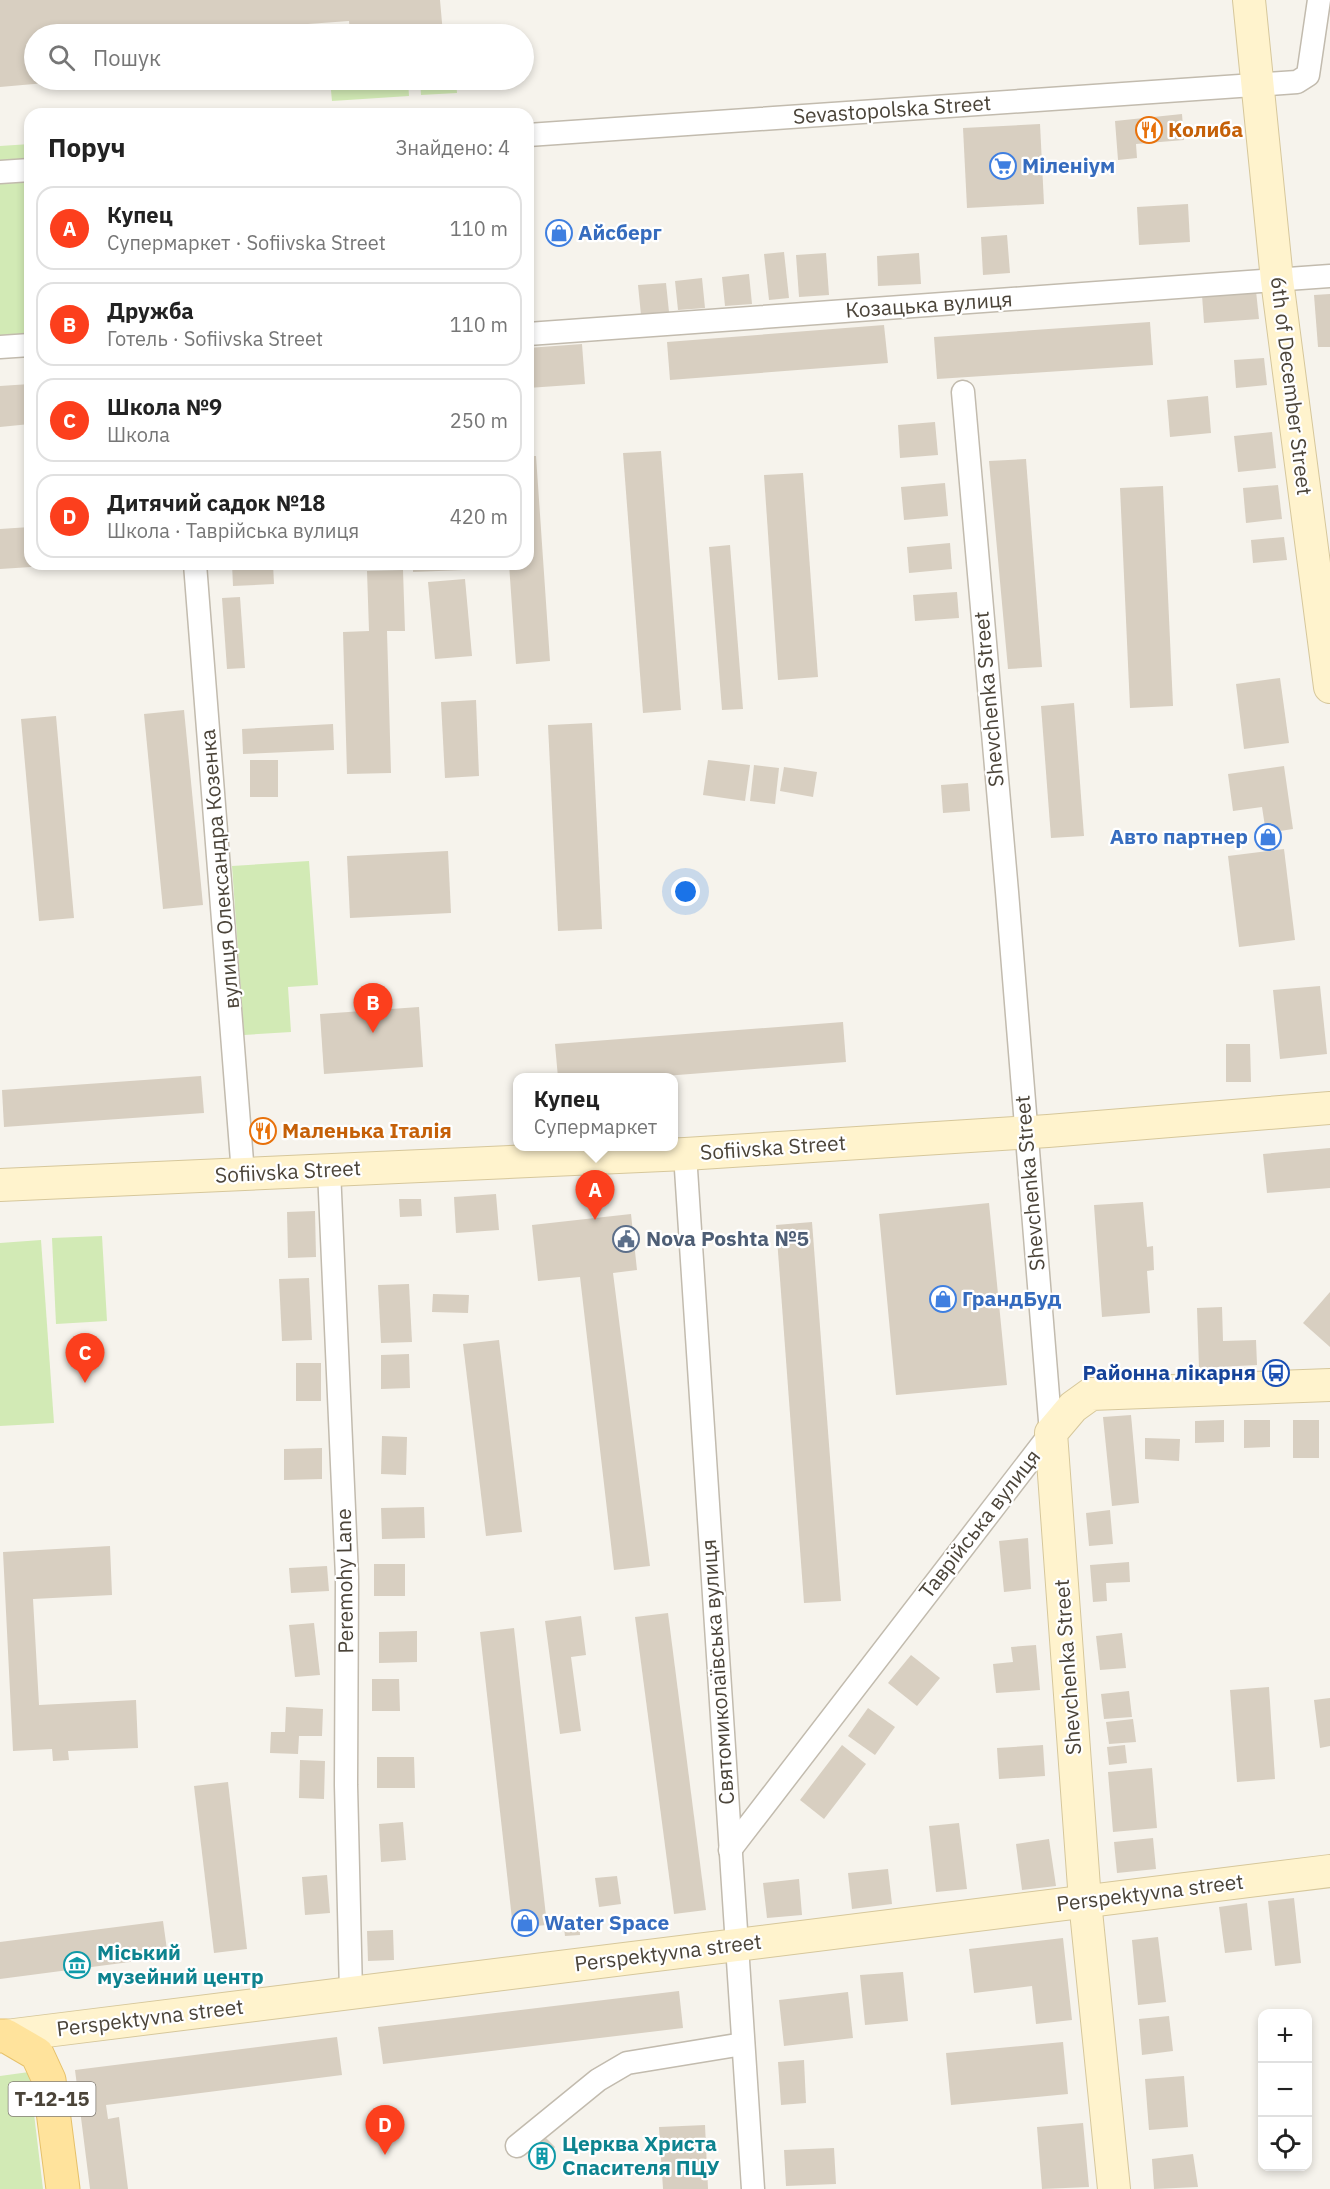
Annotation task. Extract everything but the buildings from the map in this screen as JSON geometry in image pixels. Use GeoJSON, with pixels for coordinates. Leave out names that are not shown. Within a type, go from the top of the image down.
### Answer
{"type":"FeatureCollection","features":[{"type":"Feature","properties":{"kind":"main road","name":"Т-12-15"},"geometry":{"type":"LineString","coordinates":[[3,2036],[37,2054],[49,2080],[63,2189]]}},
{"type":"Feature","properties":{"kind":"street","name":"6th of December Street"},"geometry":{"type":"LineString","coordinates":[[1249,0],[1277,280],[1330,687]]}},
{"type":"Feature","properties":{"kind":"street"},"geometry":{"type":"LineString","coordinates":[[1256,85],[1297,82],[1308,75],[1319,0]]}},
{"type":"Feature","properties":{"kind":"street","name":"Sevastopolska Street"},"geometry":{"type":"LineString","coordinates":[[534,135],[1256,85]]}},
{"type":"Feature","properties":{"kind":"street"},"geometry":{"type":"LineString","coordinates":[[0,172],[24,170]]}},
{"type":"Feature","properties":{"kind":"street","name":"Козацька вулиця"},"geometry":{"type":"LineString","coordinates":[[534,334],[1330,276]]}},
{"type":"Feature","properties":{"kind":"street"},"geometry":{"type":"LineString","coordinates":[[0,347],[24,345]]}},
{"type":"Feature","properties":{"kind":"street","name":"Shevchenka Street"},"geometry":{"type":"LineString","coordinates":[[963,392],[1051,1433],[1085,1901],[1114,2189]]}},
{"type":"Feature","properties":{"kind":"street","name":"вулиця Олександра Козенка"},"geometry":{"type":"LineString","coordinates":[[195,570],[243,1174]]}},
{"type":"Feature","properties":{"kind":"street","name":"Sofiivska Street"},"geometry":{"type":"LineString","coordinates":[[0,1185],[686,1154],[1025,1132],[1330,1108]]}},
{"type":"Feature","properties":{"kind":"street","name":"Святомиколаївська вулиця"},"geometry":{"type":"LineString","coordinates":[[686,1154],[729,1850],[753,2189]]}},
{"type":"Feature","properties":{"kind":"street","name":"Peremohy Lane"},"geometry":{"type":"LineString","coordinates":[[329,1170],[347,1577],[346,1785],[351,1993]]}},
{"type":"Feature","properties":{"kind":"street","name":"Таврійська вулиця"},"geometry":{"type":"LineString","coordinates":[[729,1850],[1073,1407],[1091,1394],[1330,1385]]}},
{"type":"Feature","properties":{"kind":"street","name":"Perspektyvna street"},"geometry":{"type":"LineString","coordinates":[[3,2036],[1330,1871]]}},
{"type":"Feature","properties":{"kind":"street"},"geometry":{"type":"LineString","coordinates":[[517,2146],[598,2080],[627,2063],[743,2044]]}},
{"type":"Feature","properties":{"kind":"green space"},"geometry":{"type":"Polygon","coordinates":[[[331,90],[409,90],[409,96],[332,101],[331,90]]]}},
{"type":"Feature","properties":{"kind":"green space"},"geometry":{"type":"Polygon","coordinates":[[[421,90],[457,90],[457,93],[421,95],[421,90]]]}},
{"type":"Feature","properties":{"kind":"green space"},"geometry":{"type":"Polygon","coordinates":[[[24,144],[24,160],[0,162],[0,146],[24,144]]]}},
{"type":"Feature","properties":{"kind":"green space"},"geometry":{"type":"Polygon","coordinates":[[[24,180],[24,334],[0,336],[0,182],[24,180]]]}},
{"type":"Feature","properties":{"kind":"green space"},"geometry":{"type":"Polygon","coordinates":[[[309,861],[318,985],[288,987],[291,1032],[244,1035],[232,866],[309,861]]]}},
{"type":"Feature","properties":{"kind":"green space"},"geometry":{"type":"Polygon","coordinates":[[[102,1236],[107,1321],[56,1324],[52,1238],[102,1236]]]}},
{"type":"Feature","properties":{"kind":"green space"},"geometry":{"type":"Polygon","coordinates":[[[41,1240],[54,1423],[0,1426],[0,1243],[41,1240]]]}},
{"type":"Feature","properties":{"kind":"green space"},"geometry":{"type":"Polygon","coordinates":[[[29,2072],[43,2189],[0,2189],[0,2076],[29,2072]]]}},
{"type":"Feature","properties":{"kind":"place","name":"Колиба"},"geometry":{"type":"Point","coordinates":[1149,130]}},
{"type":"Feature","properties":{"kind":"place","name":"Міленіум"},"geometry":{"type":"Point","coordinates":[1003,166]}},
{"type":"Feature","properties":{"kind":"place","name":"Айсберг"},"geometry":{"type":"Point","coordinates":[559,233]}},
{"type":"Feature","properties":{"kind":"place","name":"Авто партнер"},"geometry":{"type":"Point","coordinates":[1268,837]}},
{"type":"Feature","properties":{"kind":"place","name":"Дружба"},"geometry":{"type":"Point","coordinates":[373,1033]}},
{"type":"Feature","properties":{"kind":"place","name":"Маленька Італія"},"geometry":{"type":"Point","coordinates":[263,1131]}},
{"type":"Feature","properties":{"kind":"place","name":"Купец"},"geometry":{"type":"Point","coordinates":[595,1220]}},
{"type":"Feature","properties":{"kind":"place","name":"Nova Poshta №5"},"geometry":{"type":"Point","coordinates":[626,1239]}},
{"type":"Feature","properties":{"kind":"place","name":"ГрандБуд"},"geometry":{"type":"Point","coordinates":[943,1299]}},
{"type":"Feature","properties":{"kind":"place","name":"Районна лікарня"},"geometry":{"type":"Point","coordinates":[1276,1373]}},
{"type":"Feature","properties":{"kind":"place","name":"Школа №9"},"geometry":{"type":"Point","coordinates":[85,1383]}},
{"type":"Feature","properties":{"kind":"place","name":"Water Space"},"geometry":{"type":"Point","coordinates":[525,1923]}},
{"type":"Feature","properties":{"kind":"place","name":"Міський музейний центр"},"geometry":{"type":"Point","coordinates":[77,1965]}},
{"type":"Feature","properties":{"kind":"place","name":"Дитячий садок №18"},"geometry":{"type":"Point","coordinates":[385,2155]}},
{"type":"Feature","properties":{"kind":"place","name":"Церква Христа Спасителя ПЦУ"},"geometry":{"type":"Point","coordinates":[542,2156]}}]}
